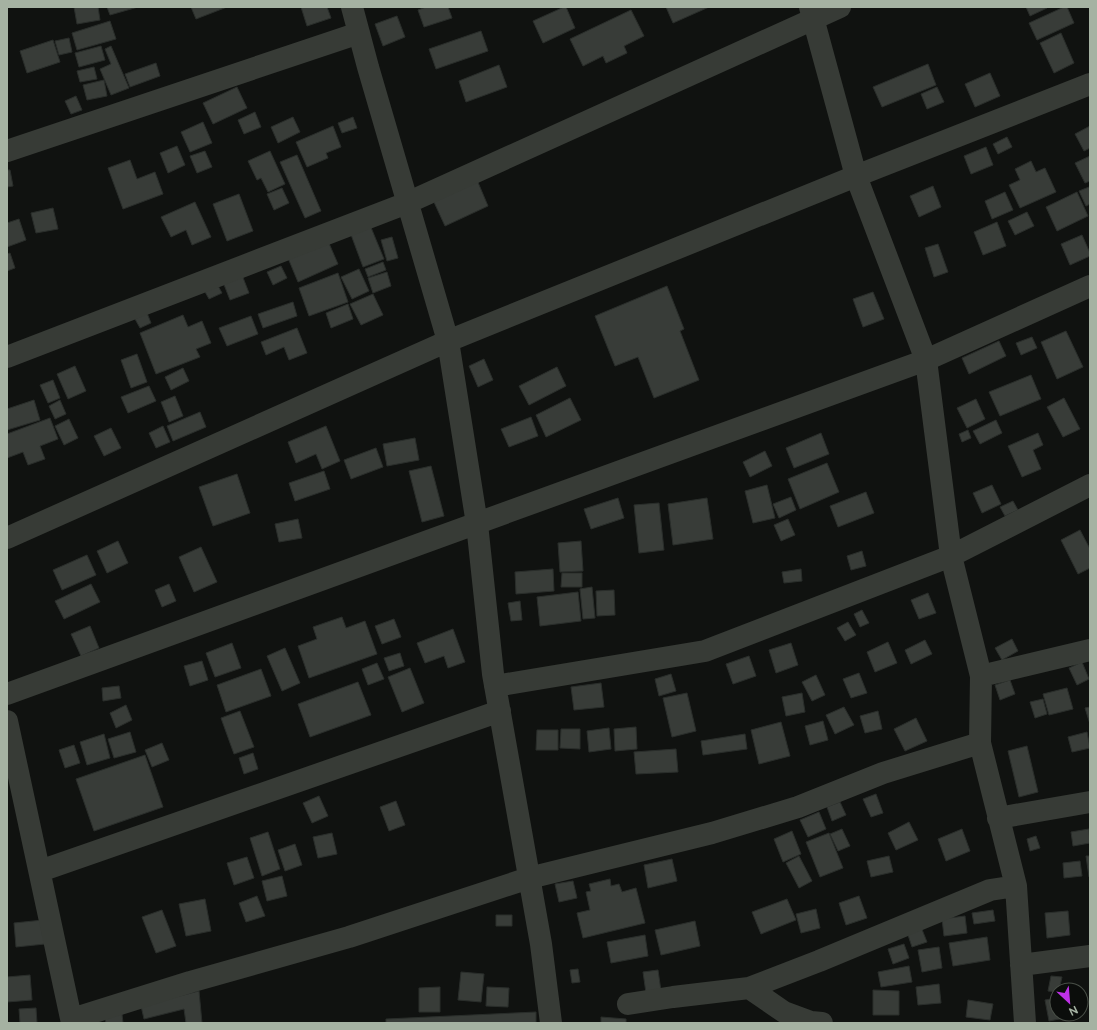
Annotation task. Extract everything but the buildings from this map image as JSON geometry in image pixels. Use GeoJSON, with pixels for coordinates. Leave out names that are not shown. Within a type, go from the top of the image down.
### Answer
{"type":"FeatureCollection","features":[{"type":"Feature","properties":{"kind":"street"},"geometry":{"type":"LineString","coordinates":[[7,357],[407,203],[811,13],[840,7]]}},
{"type":"Feature","properties":{"kind":"street"},"geometry":{"type":"LineString","coordinates":[[357,8],[359,33],[368,67],[448,341],[477,524],[495,686],[541,944],[551,1023]]}},
{"type":"Feature","properties":{"kind":"street"},"geometry":{"type":"LineString","coordinates":[[811,13],[856,176],[926,360],[951,556],[981,676],[980,743],[1016,886],[1026,1023]]}},
{"type":"Feature","properties":{"kind":"street"},"geometry":{"type":"LineString","coordinates":[[7,151],[359,33]]}},
{"type":"Feature","properties":{"kind":"street"},"geometry":{"type":"LineString","coordinates":[[7,538],[448,341],[856,176],[1090,84]]}},
{"type":"Feature","properties":{"kind":"street"},"geometry":{"type":"LineString","coordinates":[[7,694],[926,360],[1090,286]]}},
{"type":"Feature","properties":{"kind":"street"},"geometry":{"type":"LineString","coordinates":[[495,686],[705,651],[951,556],[1090,485]]}},
{"type":"Feature","properties":{"kind":"street"},"geometry":{"type":"LineString","coordinates":[[981,676],[1090,650]]}},
{"type":"Feature","properties":{"kind":"street"},"geometry":{"type":"LineString","coordinates":[[40,871],[500,711]]}},
{"type":"Feature","properties":{"kind":"street"},"geometry":{"type":"LineString","coordinates":[[7,721],[72,1021],[190,982],[349,937],[529,878],[712,833],[798,808],[883,773],[980,743]]}},
{"type":"Feature","properties":{"kind":"street"},"geometry":{"type":"LineString","coordinates":[[998,818],[1090,802]]}},
{"type":"Feature","properties":{"kind":"street"},"geometry":{"type":"LineString","coordinates":[[628,1004],[749,988],[819,961],[990,890],[1016,886]]}},
{"type":"Feature","properties":{"kind":"street"},"geometry":{"type":"LineString","coordinates":[[1021,964],[1090,956]]}},
{"type":"Feature","properties":{"kind":"street"},"geometry":{"type":"LineString","coordinates":[[749,988],[784,1012],[811,1022],[822,1023]]}}]}
